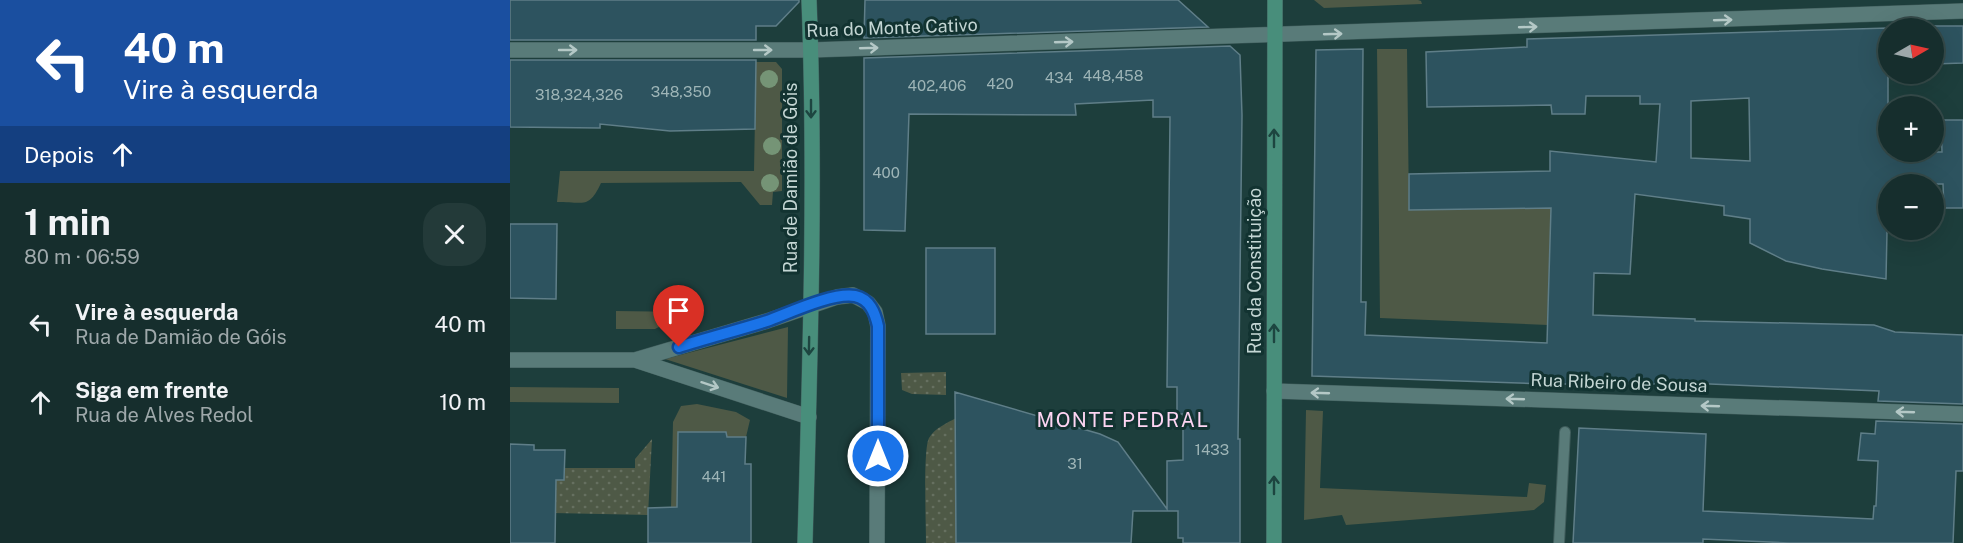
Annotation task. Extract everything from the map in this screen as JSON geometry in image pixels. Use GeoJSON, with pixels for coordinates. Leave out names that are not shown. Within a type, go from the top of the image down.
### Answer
{"type":"FeatureCollection","features":[{"type":"Feature","properties":{"kind":"main road","name":"Rua de Damião de Góis"},"geometry":{"type":"LineString","coordinates":[[805,543],[810,305],[811,50],[809,0]]}},
{"type":"Feature","properties":{"kind":"main road","name":"Rua da Constituição"},"geometry":{"type":"LineString","coordinates":[[1274,543],[1275,0]]}},
{"type":"Feature","properties":{"kind":"street","name":"Rua do Monte Cativo"},"geometry":{"type":"LineString","coordinates":[[510,51],[811,50],[1963,11]]}},
{"type":"Feature","properties":{"kind":"street"},"geometry":{"type":"LineString","coordinates":[[510,360],[635,360],[767,321],[810,305],[853,295],[868,303],[875,312],[878,326],[877,543]]}},
{"type":"Feature","properties":{"kind":"street"},"geometry":{"type":"LineString","coordinates":[[635,360],[809,417]]}},
{"type":"Feature","properties":{"kind":"street","name":"Rua Ribeiro de Sousa"},"geometry":{"type":"LineString","coordinates":[[1274,391],[1963,414]]}},
{"type":"Feature","properties":{"kind":"lane"},"geometry":{"type":"LineString","coordinates":[[1559,543],[1565,432]]}},
{"type":"Feature","properties":{"kind":"green space"},"geometry":{"type":"Polygon","coordinates":[[[1314,0],[1418,0],[1422,4],[1324,8],[1314,0]]]}},
{"type":"Feature","properties":{"kind":"green space"},"geometry":{"type":"Polygon","coordinates":[[[1377,49],[1407,49],[1409,210],[1551,208],[1548,325],[1380,318],[1377,49]]]}},
{"type":"Feature","properties":{"kind":"green space"},"geometry":{"type":"Polygon","coordinates":[[[756,62],[776,62],[782,69],[782,191],[773,192],[772,205],[760,205],[741,182],[601,183],[593,197],[585,202],[557,202],[560,171],[754,171],[756,62]]]}},
{"type":"Feature","properties":{"kind":"green space"},"geometry":{"type":"Polygon","coordinates":[[[616,311],[688,312],[655,329],[616,329],[616,311]]]}},
{"type":"Feature","properties":{"kind":"green space"},"geometry":{"type":"Polygon","coordinates":[[[788,327],[787,398],[665,359],[788,327]]]}},
{"type":"Feature","properties":{"kind":"green space"},"geometry":{"type":"Polygon","coordinates":[[[946,372],[946,395],[912,394],[902,390],[901,373],[946,372]]]}},
{"type":"Feature","properties":{"kind":"green space"},"geometry":{"type":"Polygon","coordinates":[[[510,387],[619,388],[619,403],[510,402],[510,387]]]}},
{"type":"Feature","properties":{"kind":"green space"},"geometry":{"type":"Polygon","coordinates":[[[697,404],[736,412],[750,420],[746,437],[727,437],[725,432],[678,432],[677,508],[671,508],[673,422],[681,406],[697,404]]]}},
{"type":"Feature","properties":{"kind":"green space"},"geometry":{"type":"Polygon","coordinates":[[[1306,410],[1323,411],[1320,488],[1527,497],[1529,483],[1546,485],[1544,502],[1534,510],[1346,525],[1342,515],[1304,520],[1306,410]]]}},
{"type":"Feature","properties":{"kind":"green space"},"geometry":{"type":"Polygon","coordinates":[[[956,418],[956,543],[926,543],[927,445],[934,431],[956,418]]]}},
{"type":"Feature","properties":{"kind":"green space"},"geometry":{"type":"Polygon","coordinates":[[[652,439],[648,515],[553,513],[553,480],[564,480],[564,468],[635,468],[635,459],[652,439]]]}},
{"type":"Feature","properties":{"kind":"building"},"geometry":{"type":"Polygon","coordinates":[[[510,0],[799,0],[799,2],[776,26],[756,26],[756,40],[510,40],[510,0]]]}},
{"type":"Feature","properties":{"kind":"building"},"geometry":{"type":"Polygon","coordinates":[[[865,0],[1178,0],[1208,27],[864,38],[865,0]]]}},
{"type":"Feature","properties":{"kind":"building"},"geometry":{"type":"Polygon","coordinates":[[[1944,26],[1963,26],[1963,63],[1944,64],[1944,26]]]}},
{"type":"Feature","properties":{"kind":"building"},"geometry":{"type":"Polygon","coordinates":[[[1878,28],[1878,84],[1888,84],[1888,96],[1878,96],[1878,162],[1944,162],[1944,120],[1963,120],[1963,208],[1944,208],[1944,174],[1878,174],[1878,240],[1887,240],[1886,279],[1786,261],[1750,243],[1750,219],[1724,215],[1724,206],[1635,194],[1630,274],[1594,273],[1593,315],[1695,319],[1695,321],[1874,325],[1895,332],[1963,335],[1963,404],[1878,401],[1879,391],[1710,384],[1545,384],[1312,376],[1316,50],[1363,49],[1361,302],[1366,302],[1365,335],[1547,343],[1551,208],[1409,210],[1409,174],[1550,171],[1550,151],[1656,162],[1660,104],[1640,104],[1640,96],[1586,96],[1585,114],[1552,114],[1551,105],[1427,107],[1426,52],[1527,47],[1527,39],[1878,28]],[[1749,98],[1691,101],[1691,158],[1750,161],[1749,98]]]}},
{"type":"Feature","properties":{"kind":"building"},"geometry":{"type":"Polygon","coordinates":[[[1230,46],[1240,55],[1242,115],[1238,439],[1240,439],[1240,543],[1183,543],[1183,538],[1178,538],[1178,511],[1133,511],[1131,543],[956,543],[955,392],[1100,434],[1118,442],[1167,509],[1167,461],[1183,460],[1183,414],[1177,414],[1177,387],[1167,387],[1170,117],[1153,117],[1153,100],[1075,104],[1076,115],[909,114],[905,231],[864,230],[864,58],[1230,46]]]}},
{"type":"Feature","properties":{"kind":"building"},"geometry":{"type":"Polygon","coordinates":[[[510,60],[756,60],[755,129],[670,131],[600,124],[600,128],[510,127],[510,60]]]}},
{"type":"Feature","properties":{"kind":"building"},"geometry":{"type":"Polygon","coordinates":[[[510,224],[557,224],[556,299],[510,298],[510,224]]]}},
{"type":"Feature","properties":{"kind":"building"},"geometry":{"type":"Polygon","coordinates":[[[926,248],[995,248],[995,334],[926,334],[926,248]]]}},
{"type":"Feature","properties":{"kind":"building"},"geometry":{"type":"Polygon","coordinates":[[[1876,421],[1963,424],[1963,471],[1956,471],[1953,543],[1789,543],[1703,539],[1703,543],[1573,543],[1579,428],[1706,434],[1703,511],[1873,519],[1874,506],[1876,506],[1878,461],[1858,460],[1861,433],[1875,434],[1876,421]]]}},
{"type":"Feature","properties":{"kind":"building"},"geometry":{"type":"Polygon","coordinates":[[[678,432],[726,432],[727,437],[746,437],[745,464],[751,464],[751,543],[648,543],[648,508],[677,507],[678,432]]]}},
{"type":"Feature","properties":{"kind":"building"},"geometry":{"type":"Polygon","coordinates":[[[510,444],[534,445],[534,450],[565,450],[564,480],[556,480],[555,543],[510,543],[510,444]]]}},
{"type":"Feature","properties":{"kind":"district","name":"MONTE PEDRAL"},"geometry":{"type":"Point","coordinates":[1123,420]}},
{"type":"Feature","properties":{"kind":"route"},"geometry":{"type":"LineString","coordinates":[[679,347],[837,297],[853,295],[858,297],[868,303],[875,312],[878,326],[878,456]]}}]}
